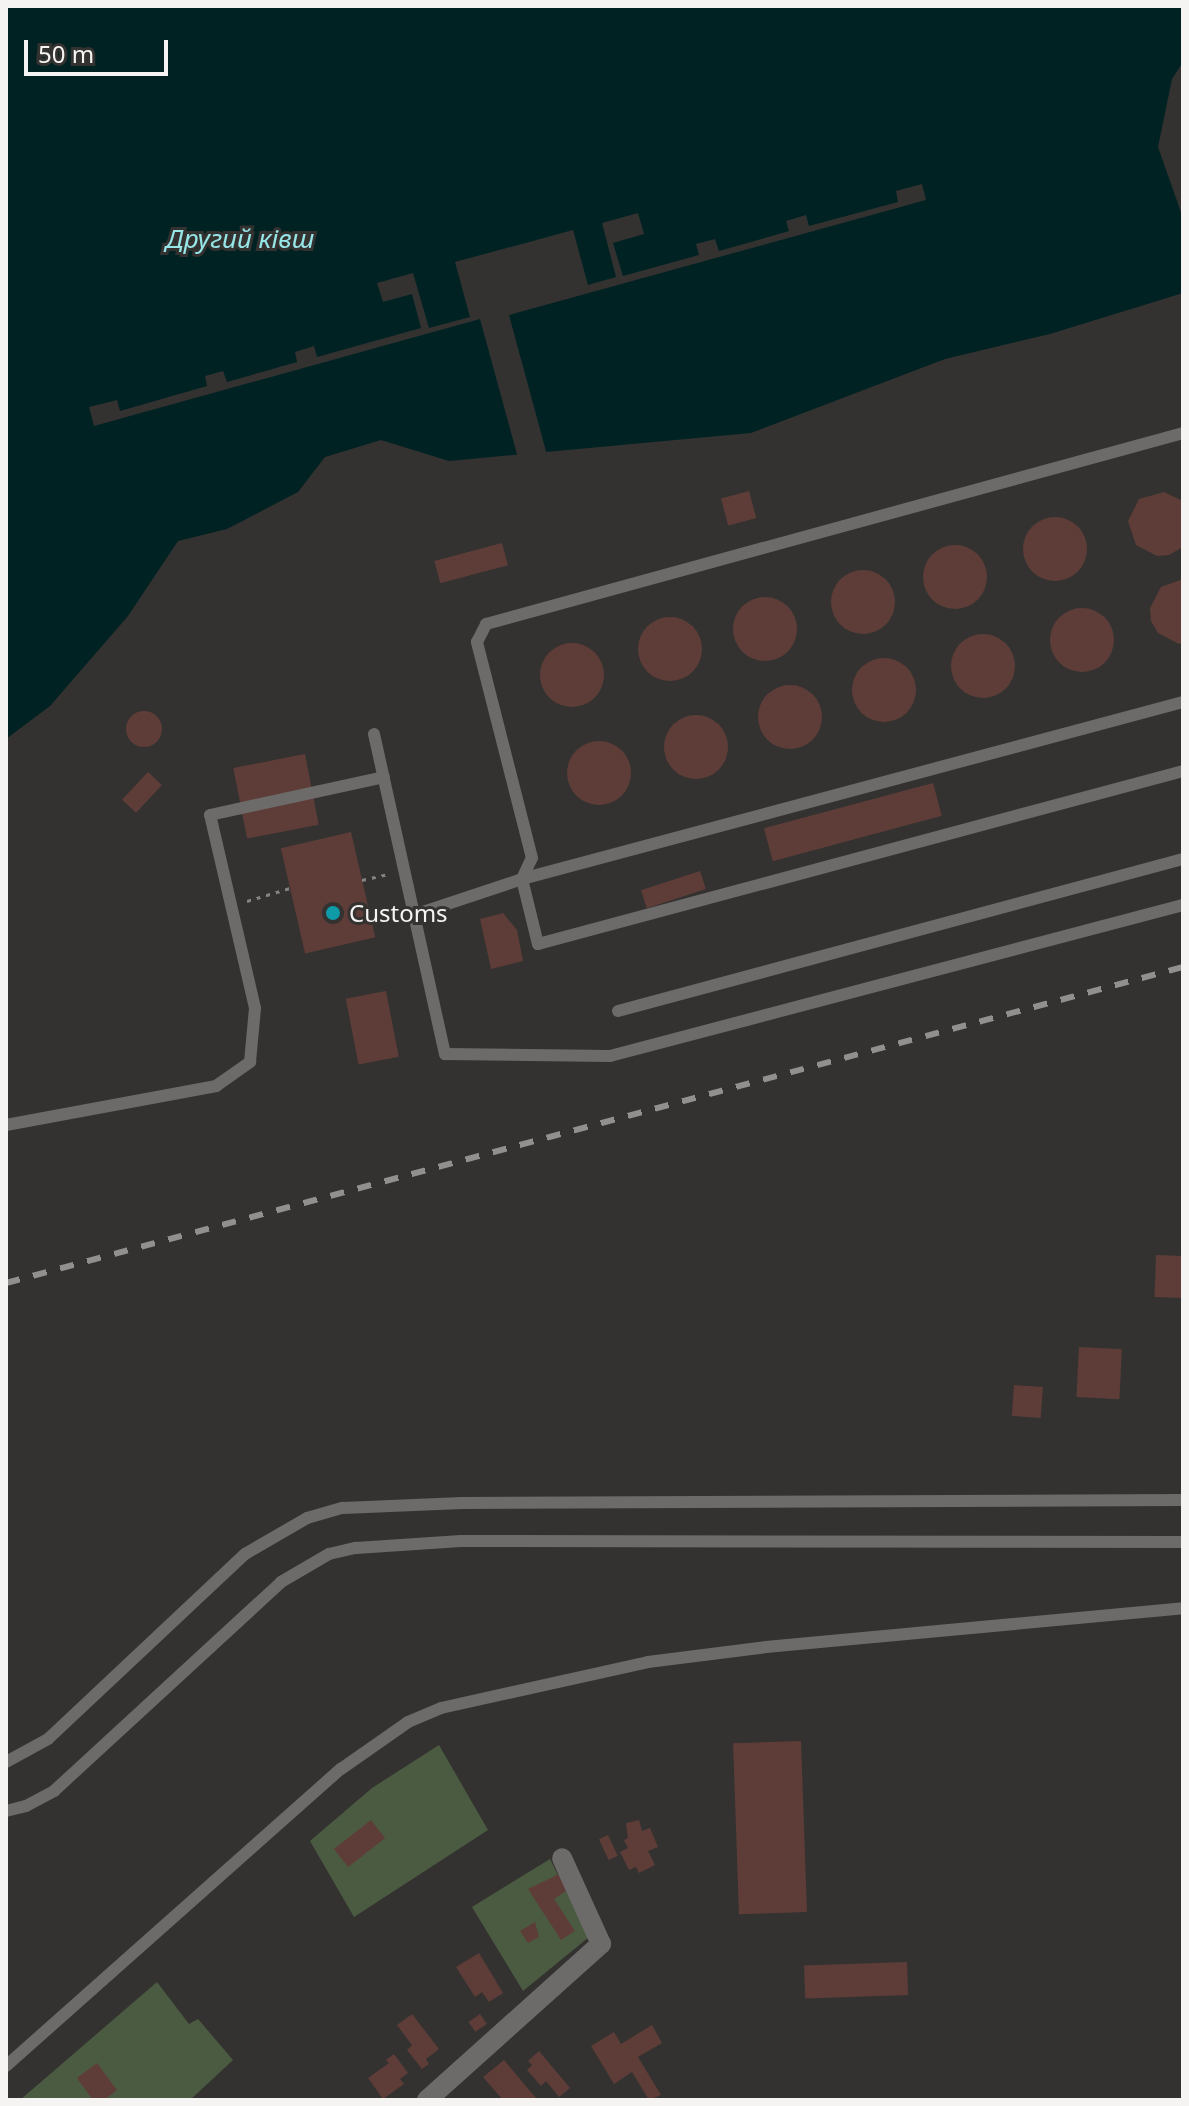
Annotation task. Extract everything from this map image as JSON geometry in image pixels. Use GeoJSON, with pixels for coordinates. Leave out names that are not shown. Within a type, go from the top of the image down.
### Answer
{"type":"FeatureCollection","features":[{"type":"Feature","properties":{"kind":"street"},"geometry":{"type":"LineString","coordinates":[[427,2100],[601,1944],[562,1858]]}},
{"type":"Feature","properties":{"kind":"lane"},"geometry":{"type":"LineString","coordinates":[[1183,433],[486,624],[477,642],[532,858],[522,879],[538,944],[1183,771]]}},
{"type":"Feature","properties":{"kind":"lane"},"geometry":{"type":"LineString","coordinates":[[414,915],[522,879],[1183,702]]}},
{"type":"Feature","properties":{"kind":"lane"},"geometry":{"type":"LineString","coordinates":[[374,734],[445,1054],[610,1056],[1183,905]]}},
{"type":"Feature","properties":{"kind":"lane"},"geometry":{"type":"LineString","coordinates":[[6,1125],[216,1086],[250,1062],[255,1008],[210,815],[384,777]]}},
{"type":"Feature","properties":{"kind":"lane"},"geometry":{"type":"LineString","coordinates":[[618,1011],[1183,859]]}},
{"type":"Feature","properties":{"kind":"lane"},"geometry":{"type":"LineString","coordinates":[[6,1762],[48,1739],[245,1554],[307,1518],[343,1508],[462,1503],[1183,1500]]}},
{"type":"Feature","properties":{"kind":"lane"},"geometry":{"type":"LineString","coordinates":[[6,1811],[26,1806],[54,1791],[281,1582],[329,1554],[356,1548],[461,1541],[1183,1542]]}},
{"type":"Feature","properties":{"kind":"lane"},"geometry":{"type":"LineString","coordinates":[[6,2066],[341,1769],[408,1722],[441,1708],[648,1662],[766,1647],[1183,1608]]}},
{"type":"Feature","properties":{"kind":"path"},"geometry":{"type":"LineString","coordinates":[[362,880],[404,870]]}},
{"type":"Feature","properties":{"kind":"path"},"geometry":{"type":"LineString","coordinates":[[230,906],[290,888]]}},
{"type":"Feature","properties":{"kind":"green space"},"geometry":{"type":"Polygon","coordinates":[[[439,1745],[488,1830],[354,1917],[310,1841],[372,1788],[439,1745]]]}},
{"type":"Feature","properties":{"kind":"green space"},"geometry":{"type":"Polygon","coordinates":[[[550,1859],[589,1937],[523,1991],[472,1907],[550,1859]]]}},
{"type":"Feature","properties":{"kind":"green space"},"geometry":{"type":"Polygon","coordinates":[[[157,1982],[189,2024],[198,2019],[233,2060],[190,2100],[20,2100],[157,1982]]]}},
{"type":"Feature","properties":{"kind":"water","name":"Другий ківш"},"geometry":{"type":"Polygon","coordinates":[[[6,6],[1183,6],[1183,62],[1172,79],[1158,147],[1183,218],[1183,293],[1050,334],[945,359],[751,433],[449,461],[381,440],[325,457],[298,492],[227,529],[178,541],[128,616],[50,706],[6,739],[6,6]]]}},
{"type":"Feature","properties":{"kind":"pier"},"geometry":{"type":"Polygon","coordinates":[[[922,184],[926,200],[509,315],[547,455],[518,458],[480,319],[94,426],[89,407],[117,400],[120,411],[207,386],[205,376],[223,371],[227,382],[297,362],[295,352],[314,346],[317,357],[421,328],[412,294],[383,302],[377,283],[413,273],[429,328],[470,317],[455,262],[573,230],[588,285],[616,277],[602,223],[638,213],[644,234],[613,243],[623,276],[699,255],[696,244],[715,239],[719,251],[789,231],[786,221],[806,215],[809,226],[898,202],[896,191],[922,184]]]}},
{"type":"Feature","properties":{"kind":"building"},"geometry":{"type":"Polygon","coordinates":[[[749,491],[756,518],[728,526],[721,499],[749,491]]]}},
{"type":"Feature","properties":{"kind":"building"},"geometry":{"type":"Polygon","coordinates":[[[1164,492],[1183,501],[1183,547],[1169,555],[1157,556],[1136,545],[1128,521],[1139,499],[1164,492]]]}},
{"type":"Feature","properties":{"kind":"building"},"geometry":{"type":"Polygon","coordinates":[[[1055,517],[1067,519],[1078,526],[1085,537],[1085,561],[1078,572],[1067,579],[1055,581],[1043,579],[1032,572],[1025,561],[1023,549],[1025,537],[1032,526],[1043,519],[1055,517]]]}},
{"type":"Feature","properties":{"kind":"building"},"geometry":{"type":"Polygon","coordinates":[[[502,543],[508,565],[440,583],[434,561],[502,543]]]}},
{"type":"Feature","properties":{"kind":"building"},"geometry":{"type":"Polygon","coordinates":[[[955,545],[967,547],[978,554],[985,565],[985,589],[978,600],[967,607],[955,609],[943,607],[932,600],[925,589],[923,577],[925,565],[932,554],[943,547],[955,545]]]}},
{"type":"Feature","properties":{"kind":"building"},"geometry":{"type":"Polygon","coordinates":[[[863,570],[875,572],[886,579],[893,590],[893,614],[886,625],[875,632],[863,634],[851,632],[840,625],[833,614],[831,602],[833,590],[840,579],[851,572],[863,570]]]}},
{"type":"Feature","properties":{"kind":"building"},"geometry":{"type":"Polygon","coordinates":[[[1183,579],[1183,643],[1179,644],[1158,633],[1151,621],[1150,608],[1161,587],[1183,579]]]}},
{"type":"Feature","properties":{"kind":"building"},"geometry":{"type":"Polygon","coordinates":[[[765,597],[777,599],[788,606],[795,617],[795,641],[788,652],[777,659],[765,661],[753,659],[742,652],[735,641],[733,629],[735,617],[742,606],[753,599],[765,597]]]}},
{"type":"Feature","properties":{"kind":"building"},"geometry":{"type":"Polygon","coordinates":[[[1082,608],[1094,610],[1105,617],[1112,628],[1112,652],[1105,663],[1094,670],[1082,672],[1070,670],[1059,663],[1052,652],[1050,640],[1052,628],[1059,617],[1070,610],[1082,608]]]}},
{"type":"Feature","properties":{"kind":"building"},"geometry":{"type":"Polygon","coordinates":[[[670,617],[682,619],[693,626],[700,637],[700,661],[693,672],[682,679],[670,681],[658,679],[647,672],[640,661],[638,649],[640,637],[647,626],[658,619],[670,617]]]}},
{"type":"Feature","properties":{"kind":"building"},"geometry":{"type":"Polygon","coordinates":[[[983,634],[995,636],[1006,643],[1013,654],[1013,678],[1006,689],[995,696],[983,698],[971,696],[960,689],[953,678],[951,666],[953,654],[960,643],[971,636],[983,634]]]}},
{"type":"Feature","properties":{"kind":"building"},"geometry":{"type":"Polygon","coordinates":[[[572,643],[584,645],[595,652],[602,663],[602,687],[595,698],[584,705],[572,707],[560,705],[549,698],[542,687],[540,675],[542,663],[549,652],[560,645],[572,643]]]}},
{"type":"Feature","properties":{"kind":"building"},"geometry":{"type":"Polygon","coordinates":[[[884,658],[896,660],[907,667],[914,678],[914,702],[907,713],[896,720],[884,722],[872,720],[861,713],[854,702],[852,690],[854,678],[861,667],[872,660],[884,658]]]}},
{"type":"Feature","properties":{"kind":"building"},"geometry":{"type":"Polygon","coordinates":[[[790,685],[802,687],[813,694],[820,705],[820,729],[813,740],[802,747],[790,749],[778,747],[767,740],[760,729],[758,717],[760,705],[767,694],[778,687],[790,685]]]}},
{"type":"Feature","properties":{"kind":"building"},"geometry":{"type":"Polygon","coordinates":[[[144,711],[157,716],[162,729],[157,742],[144,747],[131,742],[126,729],[131,716],[144,711]]]}},
{"type":"Feature","properties":{"kind":"building"},"geometry":{"type":"Polygon","coordinates":[[[696,715],[708,717],[719,724],[726,735],[726,759],[719,770],[708,777],[696,779],[684,777],[673,770],[666,759],[664,747],[666,735],[673,724],[684,717],[696,715]]]}},
{"type":"Feature","properties":{"kind":"building"},"geometry":{"type":"Polygon","coordinates":[[[599,741],[611,743],[622,750],[629,761],[629,785],[622,796],[611,803],[599,805],[587,803],[576,796],[569,785],[567,773],[569,761],[576,750],[587,743],[599,741]]]}},
{"type":"Feature","properties":{"kind":"building"},"geometry":{"type":"Polygon","coordinates":[[[305,754],[319,825],[247,839],[233,768],[305,754]]]}},
{"type":"Feature","properties":{"kind":"building"},"geometry":{"type":"Polygon","coordinates":[[[148,772],[162,785],[136,813],[122,800],[148,772]]]}},
{"type":"Feature","properties":{"kind":"building"},"geometry":{"type":"Polygon","coordinates":[[[933,783],[942,816],[773,861],[764,828],[933,783]]]}},
{"type":"Feature","properties":{"kind":"building","name":"Customs"},"geometry":{"type":"Polygon","coordinates":[[[351,832],[375,937],[305,953],[281,848],[351,832]]]}},
{"type":"Feature","properties":{"kind":"building"},"geometry":{"type":"Polygon","coordinates":[[[700,871],[706,889],[647,908],[641,890],[700,871]]]}},
{"type":"Feature","properties":{"kind":"building"},"geometry":{"type":"Polygon","coordinates":[[[503,913],[517,930],[523,961],[491,969],[480,919],[503,913]]]}},
{"type":"Feature","properties":{"kind":"building"},"geometry":{"type":"Polygon","coordinates":[[[386,991],[399,1057],[359,1065],[346,999],[386,991]]]}},
{"type":"Feature","properties":{"kind":"building"},"geometry":{"type":"Polygon","coordinates":[[[1156,1255],[1183,1256],[1182,1298],[1155,1297],[1156,1255]]]}},
{"type":"Feature","properties":{"kind":"building"},"geometry":{"type":"Polygon","coordinates":[[[1079,1347],[1122,1349],[1119,1399],[1076,1397],[1079,1347]]]}},
{"type":"Feature","properties":{"kind":"building"},"geometry":{"type":"Polygon","coordinates":[[[1014,1385],[1043,1387],[1041,1418],[1012,1416],[1014,1385]]]}},
{"type":"Feature","properties":{"kind":"building"},"geometry":{"type":"Polygon","coordinates":[[[801,1741],[807,1912],[739,1914],[733,1743],[801,1741]]]}},
{"type":"Feature","properties":{"kind":"building"},"geometry":{"type":"Polygon","coordinates":[[[371,1820],[385,1838],[348,1867],[334,1849],[371,1820]]]}},
{"type":"Feature","properties":{"kind":"building"},"geometry":{"type":"Polygon","coordinates":[[[639,1820],[642,1831],[650,1828],[658,1847],[648,1851],[655,1865],[639,1873],[636,1867],[629,1870],[620,1852],[628,1848],[624,1840],[628,1838],[626,1823],[639,1820]]]}},
{"type":"Feature","properties":{"kind":"building"},"geometry":{"type":"Polygon","coordinates":[[[608,1835],[618,1856],[609,1860],[599,1839],[608,1835]]]}},
{"type":"Feature","properties":{"kind":"building"},"geometry":{"type":"Polygon","coordinates":[[[559,1874],[569,1889],[554,1899],[575,1931],[561,1940],[528,1889],[559,1874]]]}},
{"type":"Feature","properties":{"kind":"building"},"geometry":{"type":"Polygon","coordinates":[[[535,1922],[539,1937],[528,1943],[520,1931],[535,1922]]]}},
{"type":"Feature","properties":{"kind":"building"},"geometry":{"type":"Polygon","coordinates":[[[479,1953],[503,1993],[489,2002],[482,1992],[475,1997],[456,1967],[479,1953]]]}},
{"type":"Feature","properties":{"kind":"building"},"geometry":{"type":"Polygon","coordinates":[[[907,1962],[908,1995],[805,1999],[804,1966],[907,1962]]]}},
{"type":"Feature","properties":{"kind":"building"},"geometry":{"type":"Polygon","coordinates":[[[412,2014],[439,2049],[426,2059],[429,2064],[422,2069],[407,2050],[412,2045],[397,2025],[412,2014]]]}},
{"type":"Feature","properties":{"kind":"building"},"geometry":{"type":"Polygon","coordinates":[[[480,2014],[487,2024],[475,2032],[469,2022],[480,2014]]]}},
{"type":"Feature","properties":{"kind":"building"},"geometry":{"type":"Polygon","coordinates":[[[652,2025],[662,2043],[638,2057],[661,2095],[649,2100],[632,2072],[614,2084],[591,2046],[614,2032],[621,2044],[652,2025]]]}},
{"type":"Feature","properties":{"kind":"building"},"geometry":{"type":"Polygon","coordinates":[[[539,2051],[570,2088],[559,2097],[546,2081],[541,2086],[527,2070],[532,2065],[528,2061],[539,2051]]]}},
{"type":"Feature","properties":{"kind":"building"},"geometry":{"type":"Polygon","coordinates":[[[394,2054],[408,2073],[400,2079],[404,2084],[383,2099],[368,2078],[389,2063],[386,2060],[394,2054]]]}},
{"type":"Feature","properties":{"kind":"building"},"geometry":{"type":"Polygon","coordinates":[[[504,2060],[538,2100],[503,2100],[483,2077],[504,2060]]]}},
{"type":"Feature","properties":{"kind":"building"},"geometry":{"type":"Polygon","coordinates":[[[97,2063],[117,2090],[104,2100],[93,2100],[77,2078],[97,2063]]]}},
{"type":"Feature","properties":{"kind":"railway"},"geometry":{"type":"LineString","coordinates":[[6,1283],[1183,967]]}},
{"type":"Feature","properties":{"kind":"place","name":"Customs"},"geometry":{"type":"Point","coordinates":[333,913]}}]}
